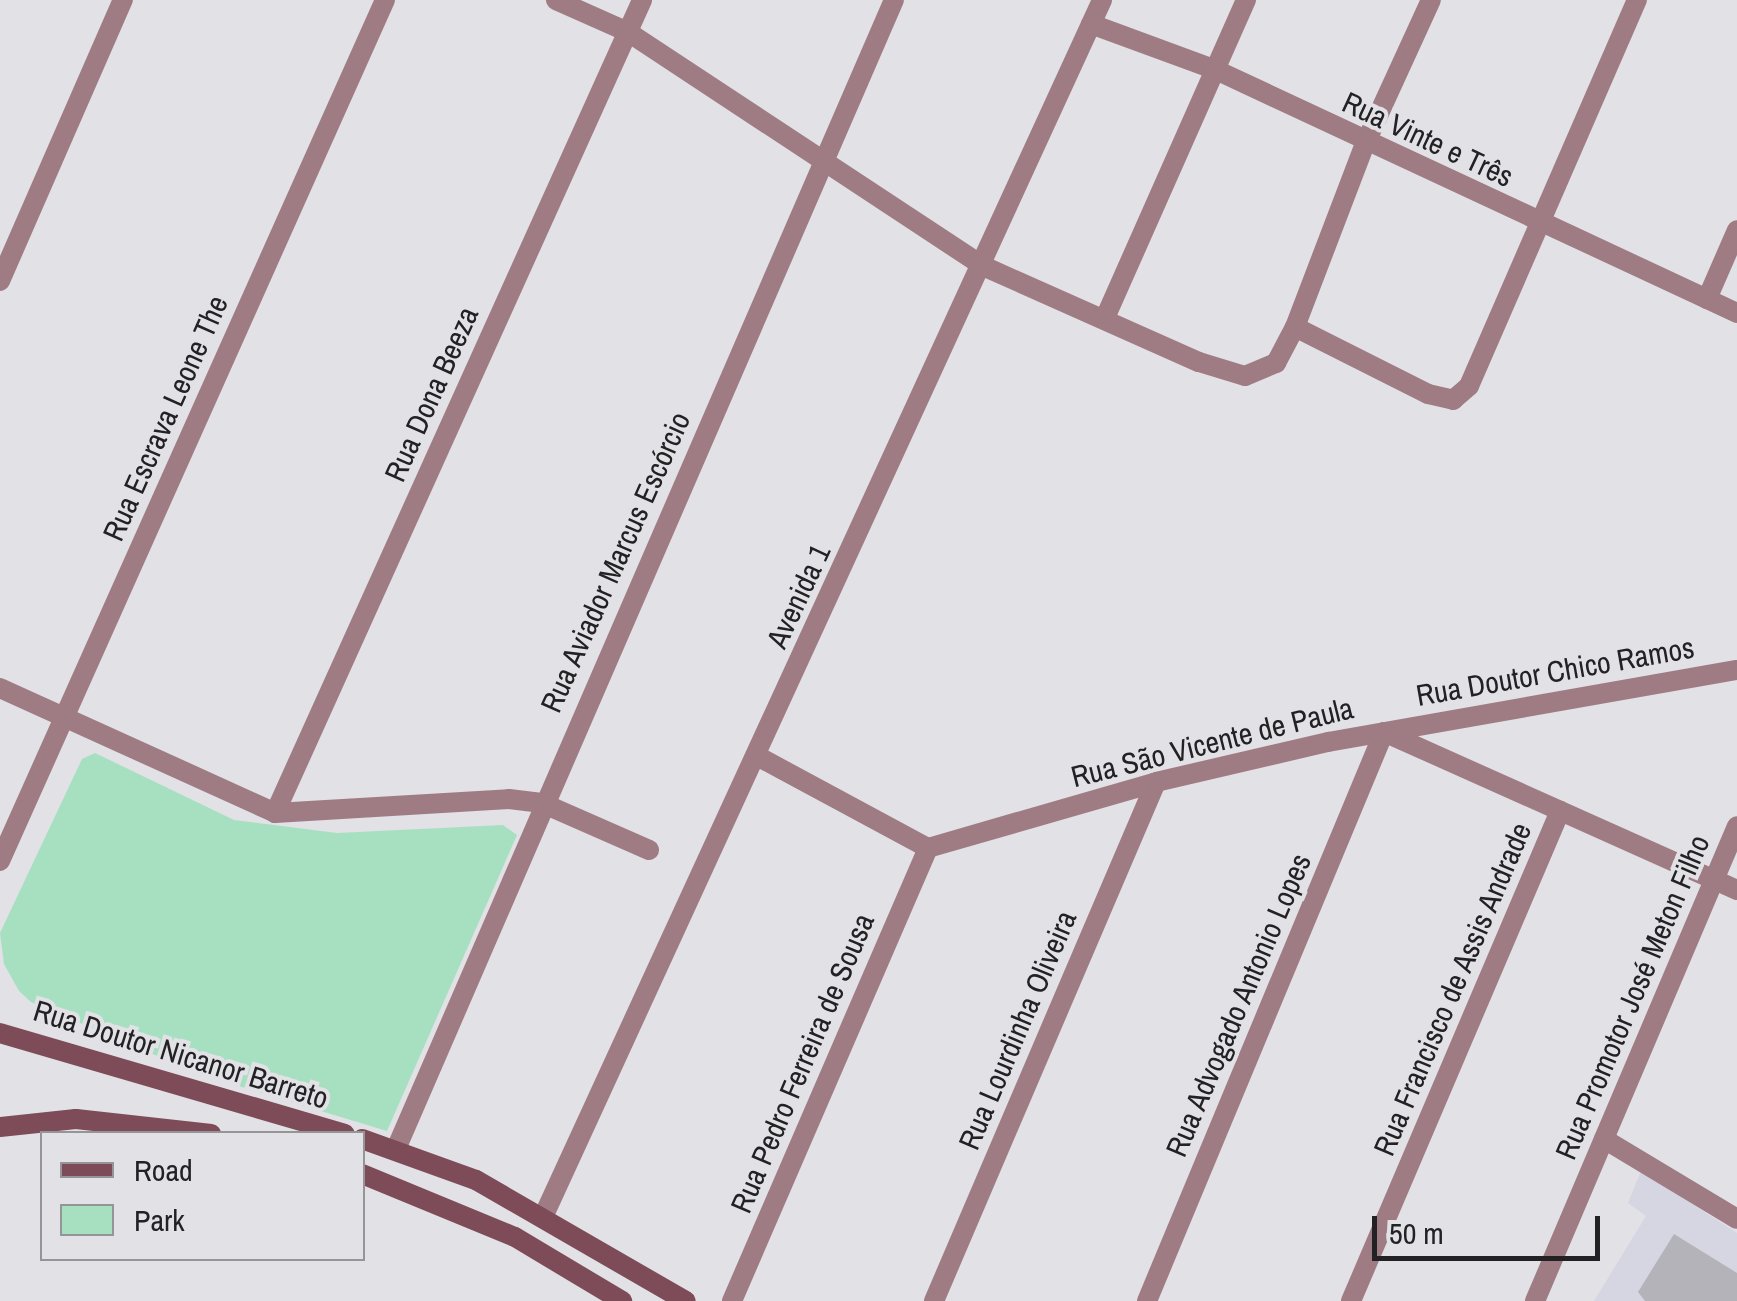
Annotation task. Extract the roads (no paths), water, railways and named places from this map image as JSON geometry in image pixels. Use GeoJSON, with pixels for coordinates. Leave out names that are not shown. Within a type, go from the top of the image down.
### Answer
{"type":"FeatureCollection","features":[{"type":"Feature","properties":{"kind":"main road","name":"Rua Doutor Nicanor Barreto"},"geometry":{"type":"LineString","coordinates":[[0,1033],[334,1131]]}},
{"type":"Feature","properties":{"kind":"main road"},"geometry":{"type":"LineString","coordinates":[[0,1126],[76,1119],[184,1131]]}},
{"type":"Feature","properties":{"kind":"main road"},"geometry":{"type":"LineString","coordinates":[[365,1140],[396,1149],[544,1215],[686,1301]]}},
{"type":"Feature","properties":{"kind":"main road"},"geometry":{"type":"LineString","coordinates":[[365,1175],[515,1236],[622,1301]]}},
{"type":"Feature","properties":{"kind":"street"},"geometry":{"type":"LineString","coordinates":[[0,281],[123,0]]}},
{"type":"Feature","properties":{"kind":"street","name":"Rua Escrava Leone The"},"geometry":{"type":"LineString","coordinates":[[0,861],[384,0]]}},
{"type":"Feature","properties":{"kind":"street"},"geometry":{"type":"LineString","coordinates":[[556,0],[628,32],[984,266],[1199,362],[1246,376],[1276,364],[1295,326],[1365,144],[1431,0]]}},
{"type":"Feature","properties":{"kind":"street","name":"Rua Dona Beeza"},"geometry":{"type":"LineString","coordinates":[[275,813],[642,0]]}},
{"type":"Feature","properties":{"kind":"street","name":"Rua Aviador Marcus Escórcio"},"geometry":{"type":"LineString","coordinates":[[396,1149],[542,803],[894,0]]}},
{"type":"Feature","properties":{"kind":"street","name":"Avenida 1"},"geometry":{"type":"LineString","coordinates":[[544,1215],[984,266],[1102,0]]}},
{"type":"Feature","properties":{"kind":"street"},"geometry":{"type":"LineString","coordinates":[[1104,318],[1246,0]]}},
{"type":"Feature","properties":{"kind":"street"},"geometry":{"type":"LineString","coordinates":[[1295,326],[1428,394],[1453,400],[1469,386],[1638,0]]}},
{"type":"Feature","properties":{"kind":"street","name":"Rua Vinte e Três"},"geometry":{"type":"LineString","coordinates":[[1091,24],[1216,70],[1365,144],[1737,312]]}},
{"type":"Feature","properties":{"kind":"street"},"geometry":{"type":"LineString","coordinates":[[1708,299],[1737,230]]}},
{"type":"Feature","properties":{"kind":"street","name":"Rua Doutor Chico Ramos"},"geometry":{"type":"LineString","coordinates":[[1384,732],[1737,670]]}},
{"type":"Feature","properties":{"kind":"street"},"geometry":{"type":"LineString","coordinates":[[0,688],[275,813],[462,800],[542,803],[649,850]]}},
{"type":"Feature","properties":{"kind":"street","name":"Rua São Vicente de Paula"},"geometry":{"type":"LineString","coordinates":[[928,848],[1156,782],[1384,732],[1737,890]]}},
{"type":"Feature","properties":{"kind":"street","name":"Rua Advogado Antonio Lopes"},"geometry":{"type":"LineString","coordinates":[[1147,1301],[1384,732]]}},
{"type":"Feature","properties":{"kind":"street"},"geometry":{"type":"LineString","coordinates":[[757,756],[928,848]]}},
{"type":"Feature","properties":{"kind":"street","name":"Rua Lourdinha Oliveira"},"geometry":{"type":"LineString","coordinates":[[934,1301],[1156,782]]}},
{"type":"Feature","properties":{"kind":"street","name":"Rua Francisco de Assis Andrade"},"geometry":{"type":"LineString","coordinates":[[1351,1301],[1560,811]]}},
{"type":"Feature","properties":{"kind":"street","name":"Rua Promotor José Meton Filho"},"geometry":{"type":"LineString","coordinates":[[1536,1301],[1737,826]]}},
{"type":"Feature","properties":{"kind":"street","name":"Rua Pedro Ferreira de Sousa"},"geometry":{"type":"LineString","coordinates":[[732,1301],[928,848]]}},
{"type":"Feature","properties":{"kind":"street"},"geometry":{"type":"LineString","coordinates":[[1604,1140],[1737,1219]]}}]}
